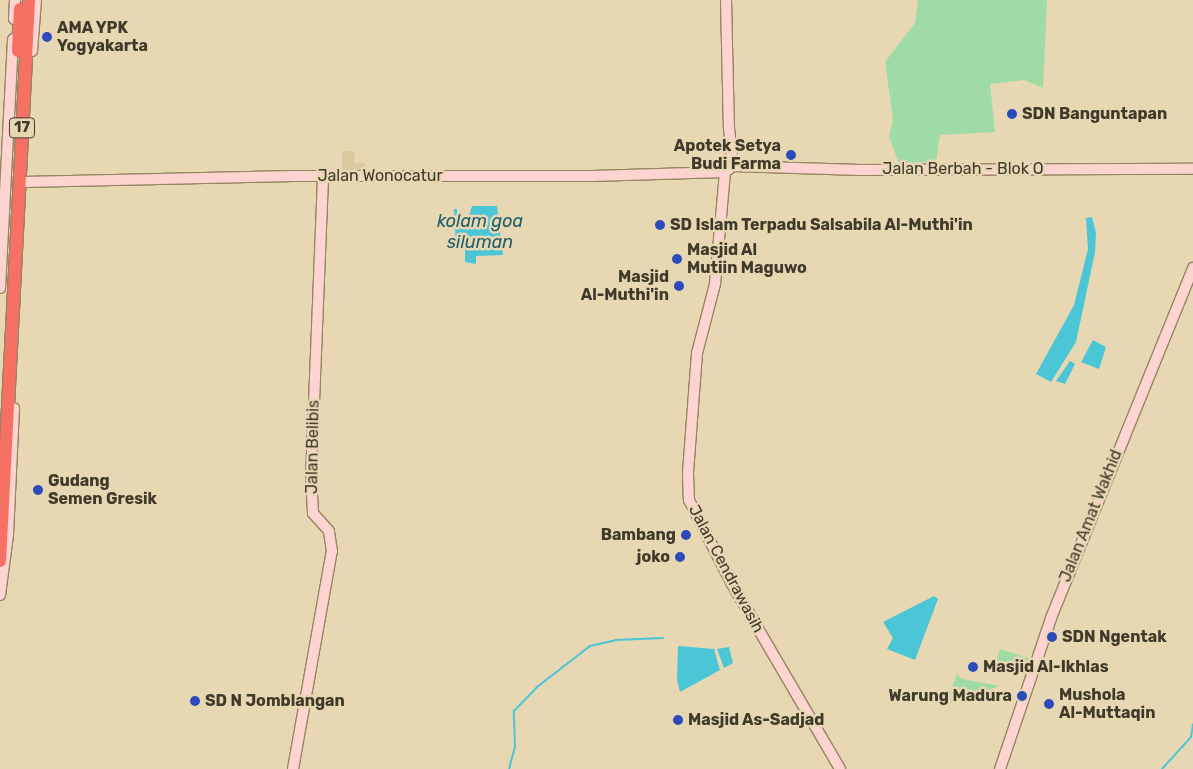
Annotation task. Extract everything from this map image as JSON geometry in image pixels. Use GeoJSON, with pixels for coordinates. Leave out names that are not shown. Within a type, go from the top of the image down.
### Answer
{"type":"FeatureCollection","features":[{"type":"Feature","properties":{"kind":"highway","name":"17"},"geometry":{"type":"LineString","coordinates":[[0,561],[9,307],[6,288],[20,0]]}},
{"type":"Feature","properties":{"kind":"highway","name":"17"},"geometry":{"type":"LineString","coordinates":[[6,288],[31,33],[29,0]]}},
{"type":"Feature","properties":{"kind":"highway","name":"17"},"geometry":{"type":"LineString","coordinates":[[0,406],[1,371],[9,307]]}},
{"type":"Feature","properties":{"kind":"street"},"geometry":{"type":"LineString","coordinates":[[6,288],[2,182],[15,0]]}},
{"type":"Feature","properties":{"kind":"street"},"geometry":{"type":"LineString","coordinates":[[0,594],[8,535],[31,33],[36,0]]}},
{"type":"Feature","properties":{"kind":"street","name":"Jalan Cendrawasih"},"geometry":{"type":"LineString","coordinates":[[726,0],[729,169],[715,284],[697,353],[688,474],[689,500],[732,584],[840,769]]}},
{"type":"Feature","properties":{"kind":"street","name":"Jalan Berbah - Blok O"},"geometry":{"type":"LineString","coordinates":[[729,169],[1193,169]]}},
{"type":"Feature","properties":{"kind":"street","name":"Jalan Wonocatur"},"geometry":{"type":"LineString","coordinates":[[24,182],[729,169]]}},
{"type":"Feature","properties":{"kind":"street","name":"Jalan Belibis"},"geometry":{"type":"LineString","coordinates":[[293,769],[332,551],[329,531],[313,513],[310,477],[323,176]]}},
{"type":"Feature","properties":{"kind":"street","name":"Jalan Amat Wakhid"},"geometry":{"type":"LineString","coordinates":[[1000,769],[1051,618],[1193,268]]}},
{"type":"Feature","properties":{"kind":"shaded area"},"geometry":{"type":"Polygon","coordinates":[[[342,151],[354,151],[355,163],[365,163],[365,174],[342,171],[342,151]]]}},
{"type":"Feature","properties":{"kind":"green space"},"geometry":{"type":"Polygon","coordinates":[[[918,0],[1047,0],[1043,88],[1024,80],[990,84],[995,132],[940,135],[936,162],[899,163],[889,137],[893,119],[885,62],[915,23],[918,0]]]}},
{"type":"Feature","properties":{"kind":"green space"},"geometry":{"type":"Polygon","coordinates":[[[1000,649],[1031,659],[1026,674],[995,664],[1000,649]]]}},
{"type":"Feature","properties":{"kind":"green space"},"geometry":{"type":"Polygon","coordinates":[[[957,674],[962,679],[999,686],[945,705],[957,674]]]}},
{"type":"Feature","properties":{"kind":"water","name":"kolam goa siluman"},"geometry":{"type":"Polygon","coordinates":[[[472,206],[497,206],[503,255],[476,256],[476,264],[465,262],[465,245],[456,246],[454,209],[457,209],[457,216],[469,216],[472,206]]]}},
{"type":"Feature","properties":{"kind":"water"},"geometry":{"type":"Polygon","coordinates":[[[1092,217],[1096,233],[1095,252],[1076,342],[1051,382],[1036,374],[1074,305],[1088,249],[1086,218],[1092,217]]]}},
{"type":"Feature","properties":{"kind":"water"},"geometry":{"type":"Polygon","coordinates":[[[1093,340],[1106,347],[1099,369],[1081,362],[1093,340]]]}},
{"type":"Feature","properties":{"kind":"water"},"geometry":{"type":"Polygon","coordinates":[[[1070,361],[1075,364],[1065,384],[1056,381],[1070,361]]]}},
{"type":"Feature","properties":{"kind":"water"},"geometry":{"type":"Polygon","coordinates":[[[934,596],[938,599],[915,660],[887,649],[893,638],[883,622],[934,596]]]}},
{"type":"Feature","properties":{"kind":"water"},"geometry":{"type":"Polygon","coordinates":[[[678,646],[714,649],[720,670],[680,692],[677,680],[678,646]]]}},
{"type":"Feature","properties":{"kind":"water"},"geometry":{"type":"Polygon","coordinates":[[[729,647],[733,663],[724,668],[717,649],[729,647]]]}},
{"type":"Feature","properties":{"kind":"waterway"},"geometry":{"type":"LineString","coordinates":[[509,769],[515,747],[514,711],[537,687],[590,646],[616,640],[663,638]]}},
{"type":"Feature","properties":{"kind":"waterway"},"geometry":{"type":"LineString","coordinates":[[1162,769],[1191,737],[1193,724]]}},
{"type":"Feature","properties":{"kind":"place","name":"AMA YPK Yogyakarta"},"geometry":{"type":"Point","coordinates":[47,37]}},
{"type":"Feature","properties":{"kind":"place","name":"SDN Banguntapan"},"geometry":{"type":"Point","coordinates":[1012,114]}},
{"type":"Feature","properties":{"kind":"place","name":"Apotek Setya Budi Farma"},"geometry":{"type":"Point","coordinates":[791,155]}},
{"type":"Feature","properties":{"kind":"place","name":"SD Islam Terpadu Salsabila Al-Muthi'in"},"geometry":{"type":"Point","coordinates":[660,225]}},
{"type":"Feature","properties":{"kind":"place","name":"Masjid Al Mutiin Maguwo"},"geometry":{"type":"Point","coordinates":[677,259]}},
{"type":"Feature","properties":{"kind":"place","name":"Masjid Al-Muthi'in"},"geometry":{"type":"Point","coordinates":[679,286]}},
{"type":"Feature","properties":{"kind":"place","name":"Gudang Semen Gresik"},"geometry":{"type":"Point","coordinates":[38,490]}},
{"type":"Feature","properties":{"kind":"place","name":"Bambang"},"geometry":{"type":"Point","coordinates":[686,535]}},
{"type":"Feature","properties":{"kind":"place","name":"joko"},"geometry":{"type":"Point","coordinates":[680,557]}},
{"type":"Feature","properties":{"kind":"place","name":"SDN Ngentak"},"geometry":{"type":"Point","coordinates":[1052,637]}},
{"type":"Feature","properties":{"kind":"place","name":"Masjid Al-Ikhlas"},"geometry":{"type":"Point","coordinates":[973,667]}},
{"type":"Feature","properties":{"kind":"place","name":"Warung Madura"},"geometry":{"type":"Point","coordinates":[1022,696]}},
{"type":"Feature","properties":{"kind":"place","name":"SD N Jomblangan"},"geometry":{"type":"Point","coordinates":[195,701]}},
{"type":"Feature","properties":{"kind":"place","name":"Mushola Al-Muttaqin"},"geometry":{"type":"Point","coordinates":[1049,704]}},
{"type":"Feature","properties":{"kind":"place","name":"Masjid As-Sadjad"},"geometry":{"type":"Point","coordinates":[678,720]}}]}
